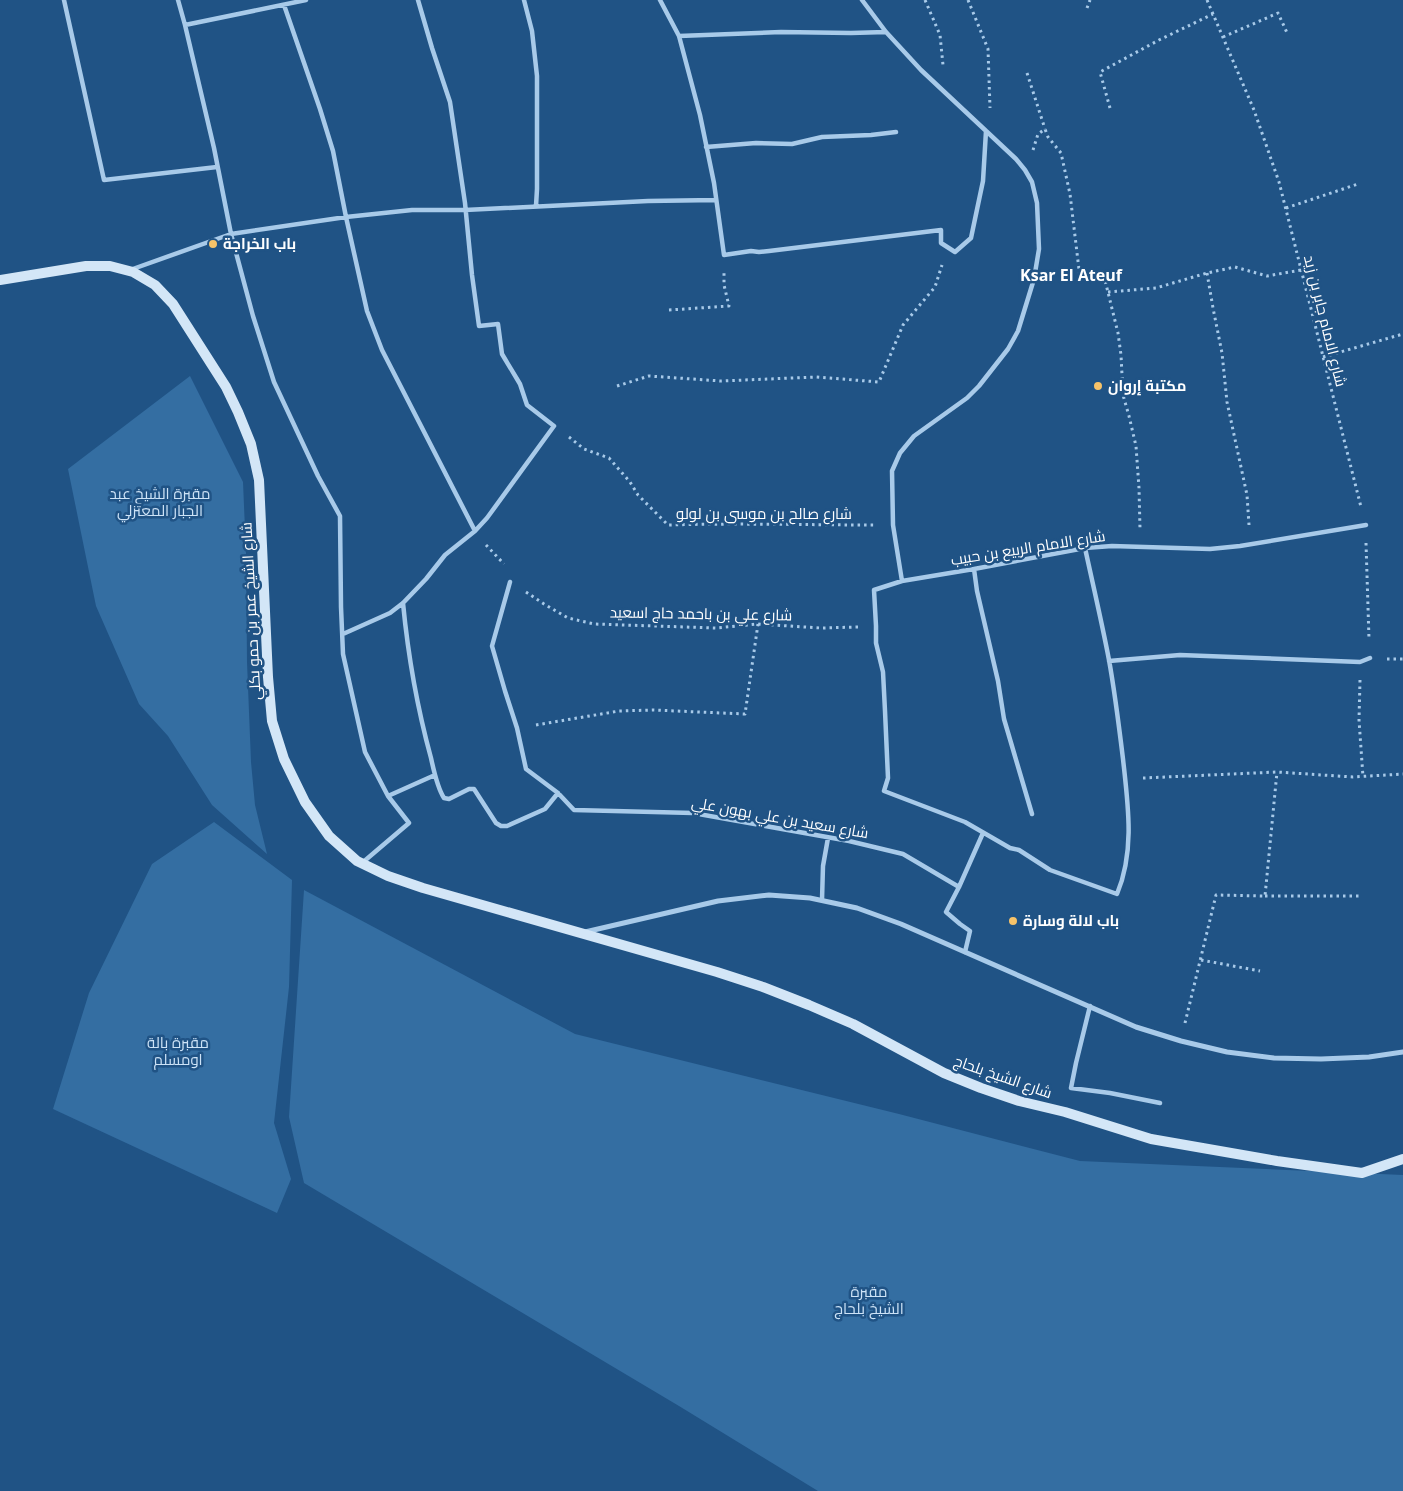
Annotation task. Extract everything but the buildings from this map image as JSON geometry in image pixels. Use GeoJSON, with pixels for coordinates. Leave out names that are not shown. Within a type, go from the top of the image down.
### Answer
{"type":"FeatureCollection","features":[{"type":"Feature","properties":{"kind":"main road","name":"شارع الشيخ عمر بن حمو بكلي"},"geometry":{"type":"LineString","coordinates":[[0,280],[86,266],[110,266],[133,272],[155,285],[173,304],[226,386],[251,444],[260,480],[268,677],[272,721],[284,759],[305,802],[328,836],[357,861],[388,876],[423,888],[582,933]]}},
{"type":"Feature","properties":{"kind":"main road","name":"شارع الشيخ بلحاج"},"geometry":{"type":"LineString","coordinates":[[582,933],[764,987],[853,1024],[944,1073],[981,1088],[1019,1101],[1065,1112],[1151,1139],[1277,1161],[1362,1173],[1403,1159]]}},
{"type":"Feature","properties":{"kind":"street"},"geometry":{"type":"LineString","coordinates":[[64,0],[104,180],[217,168]]}},
{"type":"Feature","properties":{"kind":"street"},"geometry":{"type":"LineString","coordinates":[[178,0],[186,25],[231,234],[253,316],[274,382],[318,476],[340,516],[341,608],[344,654],[365,752],[388,796],[409,823],[362,863]]}},
{"type":"Feature","properties":{"kind":"street"},"geometry":{"type":"LineString","coordinates":[[186,25],[306,0]]}},
{"type":"Feature","properties":{"kind":"street"},"geometry":{"type":"LineString","coordinates":[[342,634],[390,613],[426,578],[445,555],[475,531],[487,518],[554,426],[528,405],[520,384],[502,354],[498,324],[479,326],[450,102],[418,0]]}},
{"type":"Feature","properties":{"kind":"street"},"geometry":{"type":"LineString","coordinates":[[524,0],[532,31],[537,76],[536,206]]}},
{"type":"Feature","properties":{"kind":"street"},"geometry":{"type":"LineString","coordinates":[[660,0],[679,36],[700,115],[724,255],[941,230],[941,243],[955,252],[970,238],[983,181],[986,131]]}},
{"type":"Feature","properties":{"kind":"street"},"geometry":{"type":"LineString","coordinates":[[862,0],[886,32],[921,70],[1016,159],[1032,182],[1037,203],[1038,249],[1034,279],[1018,331],[1008,350],[967,398],[914,436],[900,453],[892,471],[894,525],[902,581]]}},
{"type":"Feature","properties":{"kind":"street"},"geometry":{"type":"LineString","coordinates":[[284,5],[333,151],[367,311],[382,350],[475,531]]}},
{"type":"Feature","properties":{"kind":"street"},"geometry":{"type":"LineString","coordinates":[[679,36],[781,32],[886,32]]}},
{"type":"Feature","properties":{"kind":"street"},"geometry":{"type":"LineString","coordinates":[[706,147],[756,143],[792,144],[822,136],[871,135],[896,132]]}},
{"type":"Feature","properties":{"kind":"street"},"geometry":{"type":"LineString","coordinates":[[127,271],[231,234],[346,217],[412,210],[465,210],[648,201],[716,200]]}},
{"type":"Feature","properties":{"kind":"street","name":"شارع الامام الربيع بن حبيب"},"geometry":{"type":"LineString","coordinates":[[876,626],[874,590],[902,581],[974,570],[1085,548],[1112,546],[1210,549],[1366,525]]}},
{"type":"Feature","properties":{"kind":"street"},"geometry":{"type":"LineString","coordinates":[[876,626],[876,643],[883,672],[885,712],[888,778],[884,791],[965,822],[1010,848],[1019,850],[1050,870],[1117,894],[1122,881],[1128,848],[1125,779],[1109,661],[1085,548]]}},
{"type":"Feature","properties":{"kind":"street"},"geometry":{"type":"LineString","coordinates":[[974,570],[977,591],[998,681],[1004,719],[1032,814]]}},
{"type":"Feature","properties":{"kind":"street","name":"شارع سعيد بن علي بهون علي"},"geometry":{"type":"LineString","coordinates":[[510,582],[492,646],[517,728],[526,768],[558,794],[574,810],[693,813],[828,838],[903,854],[960,887]]}},
{"type":"Feature","properties":{"kind":"street"},"geometry":{"type":"LineString","coordinates":[[402,602],[407,646],[424,732],[444,798],[449,799],[469,789],[474,789],[496,823],[501,826],[507,826],[545,809],[558,794]]}},
{"type":"Feature","properties":{"kind":"street"},"geometry":{"type":"LineString","coordinates":[[1109,661],[1180,655],[1360,662],[1370,658]]}},
{"type":"Feature","properties":{"kind":"street"},"geometry":{"type":"LineString","coordinates":[[388,796],[436,775]]}},
{"type":"Feature","properties":{"kind":"street"},"geometry":{"type":"LineString","coordinates":[[965,952],[970,931],[946,912],[960,887],[983,833]]}},
{"type":"Feature","properties":{"kind":"street"},"geometry":{"type":"LineString","coordinates":[[822,900],[823,866],[828,838]]}},
{"type":"Feature","properties":{"kind":"street"},"geometry":{"type":"LineString","coordinates":[[582,933],[718,901],[769,895],[810,898],[857,908],[901,924],[1136,1027],[1181,1041],[1227,1052],[1274,1058],[1369,1057],[1403,1052]]}},
{"type":"Feature","properties":{"kind":"street"},"geometry":{"type":"LineString","coordinates":[[1090,1006],[1071,1088],[1160,1102]]}},
{"type":"Feature","properties":{"kind":"path"},"geometry":{"type":"LineString","coordinates":[[925,0],[940,35],[944,68],[942,90]]}},
{"type":"Feature","properties":{"kind":"path"},"geometry":{"type":"LineString","coordinates":[[968,0],[988,49],[990,119],[986,131]]}},
{"type":"Feature","properties":{"kind":"path"},"geometry":{"type":"LineString","coordinates":[[1087,8],[1090,0]]}},
{"type":"Feature","properties":{"kind":"path","name":"شارع الامام جابر بن زيد"},"geometry":{"type":"LineString","coordinates":[[1207,0],[1265,140],[1286,208],[1322,357],[1353,469],[1366,525],[1370,658]]}},
{"type":"Feature","properties":{"kind":"path"},"geometry":{"type":"LineString","coordinates":[[1110,108],[1100,72],[1159,40],[1213,14]]}},
{"type":"Feature","properties":{"kind":"path"},"geometry":{"type":"LineString","coordinates":[[1223,37],[1278,14],[1288,35]]}},
{"type":"Feature","properties":{"kind":"path"},"geometry":{"type":"LineString","coordinates":[[1027,73],[1048,137],[1061,153],[1070,194],[1080,278],[1103,272],[1118,333],[1123,395],[1130,416],[1136,446],[1140,547]]}},
{"type":"Feature","properties":{"kind":"path"},"geometry":{"type":"LineString","coordinates":[[1026,172],[1038,134],[1045,129]]}},
{"type":"Feature","properties":{"kind":"path"},"geometry":{"type":"LineString","coordinates":[[1286,208],[1358,184]]}},
{"type":"Feature","properties":{"kind":"path"},"geometry":{"type":"LineString","coordinates":[[617,386],[649,376],[721,381],[816,376],[879,382],[902,325],[935,287],[948,248]]}},
{"type":"Feature","properties":{"kind":"path"},"geometry":{"type":"LineString","coordinates":[[669,310],[729,306],[724,285],[724,255]]}},
{"type":"Feature","properties":{"kind":"path"},"geometry":{"type":"LineString","coordinates":[[1108,292],[1156,288],[1235,267],[1267,276],[1301,270]]}},
{"type":"Feature","properties":{"kind":"path"},"geometry":{"type":"LineString","coordinates":[[1208,273],[1222,353],[1227,402],[1247,495],[1251,543]]}},
{"type":"Feature","properties":{"kind":"path"},"geometry":{"type":"LineString","coordinates":[[1322,357],[1403,334]]}},
{"type":"Feature","properties":{"kind":"path","name":"شارع صالح بن موسى بن لولو"},"geometry":{"type":"LineString","coordinates":[[554,426],[584,449],[609,458],[630,482],[638,495],[668,525],[725,523],[894,525]]}},
{"type":"Feature","properties":{"kind":"path"},"geometry":{"type":"LineString","coordinates":[[475,531],[507,567],[510,582]]}},
{"type":"Feature","properties":{"kind":"path","name":"شارع علي بن باحمد حاج اسعيد"},"geometry":{"type":"LineString","coordinates":[[510,582],[568,618],[594,624],[716,628],[758,624],[821,628],[876,626]]}},
{"type":"Feature","properties":{"kind":"path"},"geometry":{"type":"LineString","coordinates":[[517,728],[620,711],[653,710],[745,714],[758,624]]}},
{"type":"Feature","properties":{"kind":"path"},"geometry":{"type":"LineString","coordinates":[[1360,662],[1358,699],[1363,777]]}},
{"type":"Feature","properties":{"kind":"path"},"geometry":{"type":"LineString","coordinates":[[1125,779],[1277,772],[1363,777],[1403,774]]}},
{"type":"Feature","properties":{"kind":"path"},"geometry":{"type":"LineString","coordinates":[[1265,896],[1277,772]]}},
{"type":"Feature","properties":{"kind":"path"},"geometry":{"type":"LineString","coordinates":[[1181,1041],[1216,895],[1361,896]]}},
{"type":"Feature","properties":{"kind":"path"},"geometry":{"type":"LineString","coordinates":[[1201,960],[1260,971]]}},
{"type":"Feature","properties":{"kind":"green space","name":"مقبرة الشيخ عبد الجبار المعتزلي"},"geometry":{"type":"Polygon","coordinates":[[[190,376],[243,482],[251,762],[255,805],[267,854],[212,805],[168,736],[139,704],[96,606],[68,469],[190,376]]]}},
{"type":"Feature","properties":{"kind":"green space","name":"مقبرة بالة اومسلم"},"geometry":{"type":"Polygon","coordinates":[[[214,822],[292,880],[289,987],[274,1123],[291,1179],[277,1213],[53,1109],[89,993],[152,864],[214,822]]]}},
{"type":"Feature","properties":{"kind":"green space","name":"مقبرة الشيخ بلحاج"},"geometry":{"type":"Polygon","coordinates":[[[304,890],[575,1034],[1080,1161],[1403,1175],[1403,1491],[818,1491],[304,1183],[289,1117],[304,890]]]}},
{"type":"Feature","properties":{"kind":"place","name":"باب الخراجة"},"geometry":{"type":"Point","coordinates":[213,244]}},
{"type":"Feature","properties":{"kind":"place","name":"مكتبة إروان"},"geometry":{"type":"Point","coordinates":[1098,386]}},
{"type":"Feature","properties":{"kind":"place","name":"باب لالة وسارة"},"geometry":{"type":"Point","coordinates":[1013,921]}},
{"type":"Feature","properties":{"kind":"district","name":"Ksar El Ateuf"},"geometry":{"type":"Point","coordinates":[1071,275]}}]}
